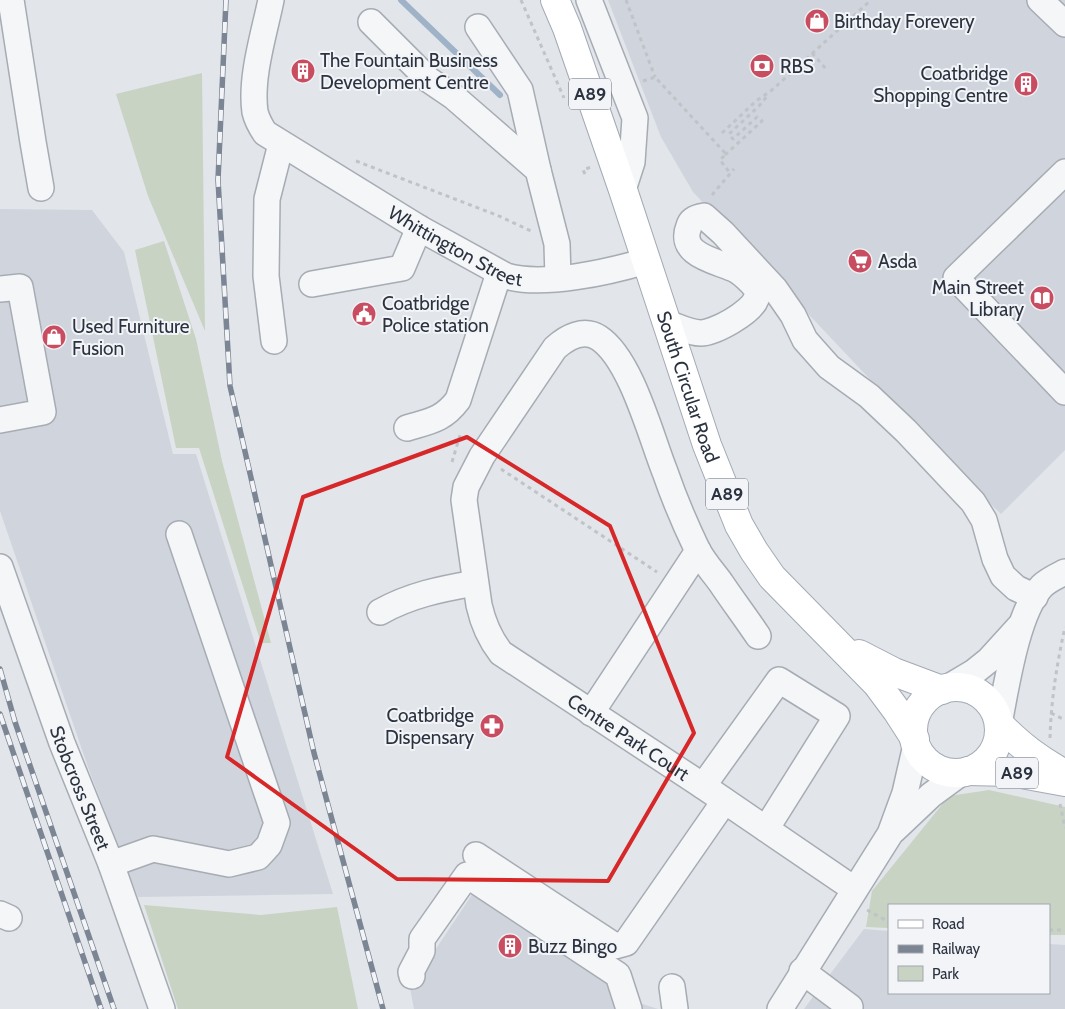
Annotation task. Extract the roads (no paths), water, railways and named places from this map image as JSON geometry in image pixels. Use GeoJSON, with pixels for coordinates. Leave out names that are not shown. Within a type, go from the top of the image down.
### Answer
{"type":"FeatureCollection","features":[{"type":"Feature","properties":{"kind":"main road","name":"South Circular Road"},"geometry":{"type":"LineString","coordinates":[[555,0],[567,28],[623,190],[707,445],[739,525],[772,577],[807,615],[834,638],[877,684],[897,710],[915,742]]}},
{"type":"Feature","properties":{"kind":"main road","name":"South Circular Road"},"geometry":{"type":"LineString","coordinates":[[834,638],[865,658],[894,672],[944,689]]}},
{"type":"Feature","properties":{"kind":"main road","name":"A89"},"geometry":{"type":"LineString","coordinates":[[944,689],[962,688],[976,692],[987,700],[995,711],[999,724],[998,741],[986,762],[974,770],[964,772]]}},
{"type":"Feature","properties":{"kind":"main road"},"geometry":{"type":"LineString","coordinates":[[915,742],[913,730],[916,716],[922,703],[944,689]]}},
{"type":"Feature","properties":{"kind":"main road","name":"A89"},"geometry":{"type":"LineString","coordinates":[[999,724],[1020,745],[1040,760],[1065,774]]}},
{"type":"Feature","properties":{"kind":"main road","name":"A89"},"geometry":{"type":"LineString","coordinates":[[915,742],[923,758],[934,767],[947,772],[1011,772],[1062,793]]}},
{"type":"Feature","properties":{"kind":"street"},"geometry":{"type":"LineString","coordinates":[[11,0],[23,145],[41,188]]}},
{"type":"Feature","properties":{"kind":"street","name":"Whittington Street"},"geometry":{"type":"LineString","coordinates":[[271,0],[257,73],[256,112],[258,122],[265,134],[419,228],[499,273],[516,280],[588,275],[646,261]]}},
{"type":"Feature","properties":{"kind":"street"},"geometry":{"type":"LineString","coordinates":[[589,0],[635,118],[632,162],[623,190]]}},
{"type":"Feature","properties":{"kind":"street"},"geometry":{"type":"LineString","coordinates":[[1040,0],[1065,24]]}},
{"type":"Feature","properties":{"kind":"street"},"geometry":{"type":"LineString","coordinates":[[370,22],[429,80],[454,97],[538,170]]}},
{"type":"Feature","properties":{"kind":"street"},"geometry":{"type":"LineString","coordinates":[[478,27],[520,90],[557,244],[558,278]]}},
{"type":"Feature","properties":{"kind":"street"},"geometry":{"type":"LineString","coordinates":[[274,341],[266,276],[267,199],[281,144]]}},
{"type":"Feature","properties":{"kind":"street"},"geometry":{"type":"LineString","coordinates":[[1065,172],[956,278],[1065,392]]}},
{"type":"Feature","properties":{"kind":"street"},"geometry":{"type":"LineString","coordinates":[[794,315],[768,299],[756,288],[748,278],[735,258],[711,222],[704,216],[692,220],[687,234],[688,242],[693,251],[701,257],[735,258],[775,288],[794,315],[805,340],[829,367],[869,396],[906,431],[973,502],[984,520],[994,559],[1003,576],[1016,588],[1034,597]]}},
{"type":"Feature","properties":{"kind":"street"},"geometry":{"type":"LineString","coordinates":[[312,284],[402,268],[419,228]]}},
{"type":"Feature","properties":{"kind":"street"},"geometry":{"type":"LineString","coordinates":[[407,428],[449,412],[458,400],[499,273]]}},
{"type":"Feature","properties":{"kind":"street"},"geometry":{"type":"LineString","coordinates":[[0,289],[20,287],[43,412],[0,420]]}},
{"type":"Feature","properties":{"kind":"street"},"geometry":{"type":"LineString","coordinates":[[667,323],[692,332],[707,332],[737,318],[753,304],[756,300],[756,288]]}},
{"type":"Feature","properties":{"kind":"street","name":"Centre Park Court"},"geometry":{"type":"LineString","coordinates":[[698,551],[675,500],[634,389],[622,364],[611,349],[592,334],[578,334],[560,342],[482,456],[466,488],[464,500],[475,583],[483,621],[495,645],[501,653],[766,829],[858,898]]}},
{"type":"Feature","properties":{"kind":"street"},"geometry":{"type":"LineString","coordinates":[[111,864],[153,849],[229,864],[258,857],[269,845],[277,822],[179,534]]}},
{"type":"Feature","properties":{"kind":"street"},"geometry":{"type":"LineString","coordinates":[[591,712],[698,551],[758,636]]}},
{"type":"Feature","properties":{"kind":"street","name":"Stobcross Street"},"geometry":{"type":"LineString","coordinates":[[0,567],[62,743],[111,864],[162,1009]]}},
{"type":"Feature","properties":{"kind":"street"},"geometry":{"type":"LineString","coordinates":[[999,724],[1020,626],[1034,597],[1042,586],[1065,572]]}},
{"type":"Feature","properties":{"kind":"street"},"geometry":{"type":"LineString","coordinates":[[380,612],[398,602],[419,594],[475,583]]}},
{"type":"Feature","properties":{"kind":"street"},"geometry":{"type":"LineString","coordinates":[[944,689],[989,660],[1020,626]]}},
{"type":"Feature","properties":{"kind":"street"},"geometry":{"type":"LineString","coordinates":[[476,855],[615,946],[626,943],[716,812],[713,793],[779,680],[837,716],[766,829]]}},
{"type":"Feature","properties":{"kind":"street"},"geometry":{"type":"LineString","coordinates":[[780,1009],[802,971],[858,898],[890,834],[905,793],[915,742]]}},
{"type":"Feature","properties":{"kind":"street"},"geometry":{"type":"LineString","coordinates":[[890,834],[931,795],[964,772]]}},
{"type":"Feature","properties":{"kind":"street"},"geometry":{"type":"LineString","coordinates":[[412,976],[411,972],[422,951],[422,939],[467,875],[618,974],[629,1009]]}},
{"type":"Feature","properties":{"kind":"street"},"geometry":{"type":"LineString","coordinates":[[802,971],[850,1007]]}},
{"type":"Feature","properties":{"kind":"waterway"},"geometry":{"type":"LineString","coordinates":[[401,0],[500,95]]}},
{"type":"Feature","properties":{"kind":"railway"},"geometry":{"type":"LineString","coordinates":[[226,0],[218,180],[230,386],[314,753],[383,1009]]}},
{"type":"Feature","properties":{"kind":"railway"},"geometry":{"type":"LineString","coordinates":[[0,669],[15,722],[114,1009]]}},
{"type":"Feature","properties":{"kind":"railway"},"geometry":{"type":"LineString","coordinates":[[0,714],[101,1009]]}},
{"type":"Feature","properties":{"kind":"place","name":"Birthday Forevery"},"geometry":{"type":"Point","coordinates":[817,21]}},
{"type":"Feature","properties":{"kind":"place","name":"RBS"},"geometry":{"type":"Point","coordinates":[762,66]}},
{"type":"Feature","properties":{"kind":"place","name":"The Fountain Business Development Centre"},"geometry":{"type":"Point","coordinates":[303,71]}},
{"type":"Feature","properties":{"kind":"place","name":"Coatbridge Shopping Centre"},"geometry":{"type":"Point","coordinates":[1026,84]}},
{"type":"Feature","properties":{"kind":"place","name":"Asda"},"geometry":{"type":"Point","coordinates":[860,261]}},
{"type":"Feature","properties":{"kind":"place","name":"Main Street Library"},"geometry":{"type":"Point","coordinates":[1042,298]}},
{"type":"Feature","properties":{"kind":"place","name":"Coatbridge Police station"},"geometry":{"type":"Point","coordinates":[364,314]}},
{"type":"Feature","properties":{"kind":"place","name":"Used Furniture Fusion"},"geometry":{"type":"Point","coordinates":[54,337]}},
{"type":"Feature","properties":{"kind":"place","name":"Coatbridge Dispensary"},"geometry":{"type":"Point","coordinates":[492,726]}},
{"type":"Feature","properties":{"kind":"place","name":"Buzz Bingo"},"geometry":{"type":"Point","coordinates":[510,946]}}]}
